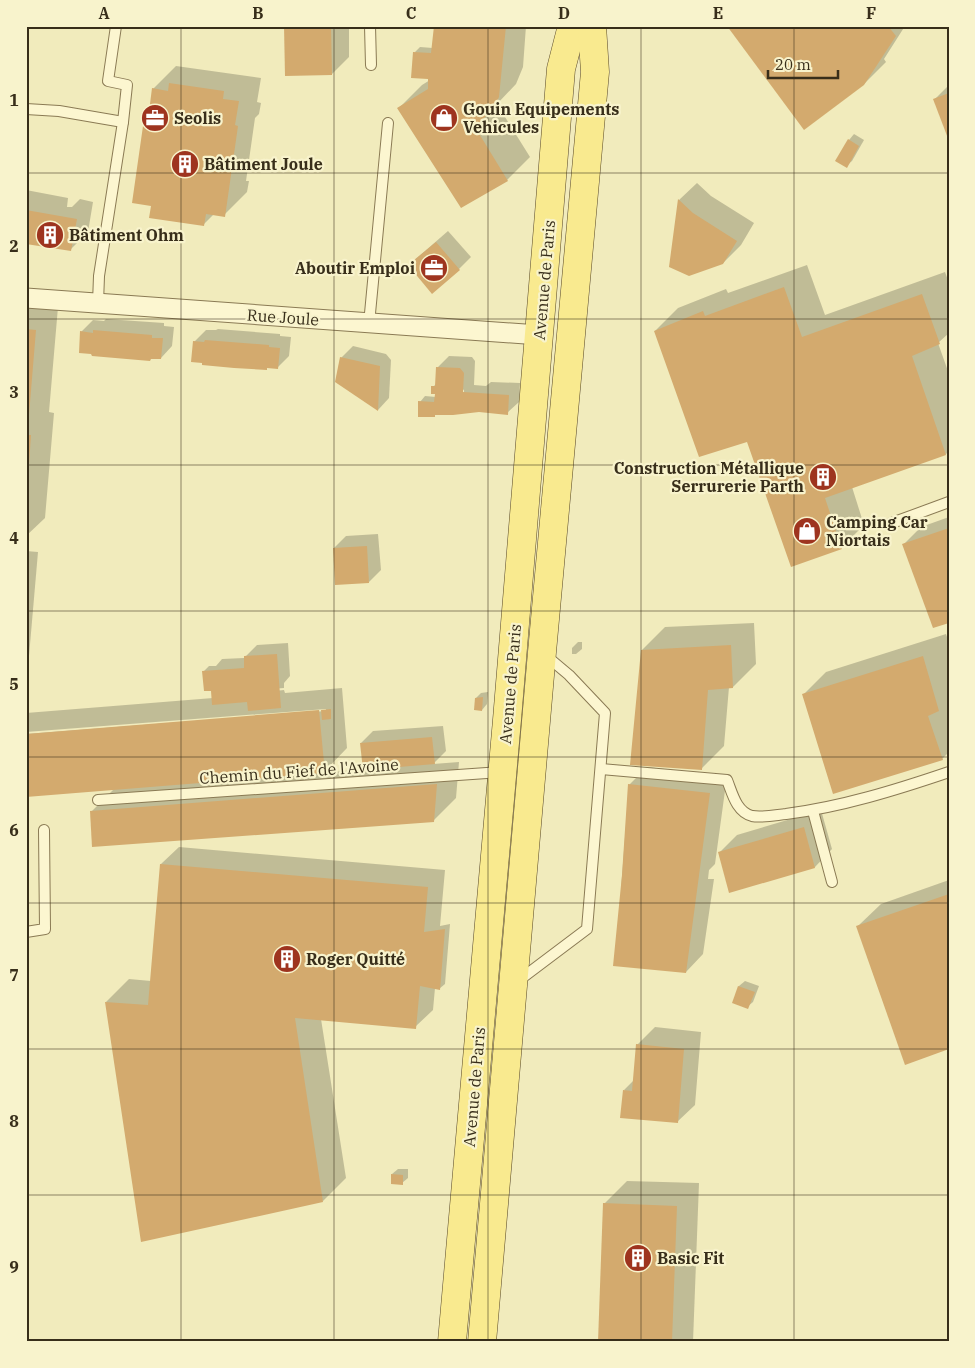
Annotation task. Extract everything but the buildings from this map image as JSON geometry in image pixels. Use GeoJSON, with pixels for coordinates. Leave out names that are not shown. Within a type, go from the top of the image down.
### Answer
{"type":"FeatureCollection","features":[{"type":"Feature","properties":{"kind":"main road","name":"Avenue de Paris"},"geometry":{"type":"LineString","coordinates":[[452,1342],[562,69],[572,26]]}},
{"type":"Feature","properties":{"kind":"main road","name":"Avenue de Paris"},"geometry":{"type":"LineString","coordinates":[[482,1342],[595,72],[592,26]]}},
{"type":"Feature","properties":{"kind":"street","name":"Rue Joule"},"geometry":{"type":"LineString","coordinates":[[26,298],[539,335]]}},
{"type":"Feature","properties":{"kind":"lane"},"geometry":{"type":"LineString","coordinates":[[98,303],[99,276],[127,85],[108,81],[116,26]]}},
{"type":"Feature","properties":{"kind":"lane"},"geometry":{"type":"LineString","coordinates":[[370,26],[371,65]]}},
{"type":"Feature","properties":{"kind":"lane"},"geometry":{"type":"LineString","coordinates":[[26,109],[59,111],[123,122]]}},
{"type":"Feature","properties":{"kind":"lane"},"geometry":{"type":"LineString","coordinates":[[369,324],[388,124]]}},
{"type":"Feature","properties":{"kind":"lane"},"geometry":{"type":"LineString","coordinates":[[889,524],[949,502]]}},
{"type":"Feature","properties":{"kind":"lane"},"geometry":{"type":"LineString","coordinates":[[513,984],[587,929],[601,769],[605,713],[569,676],[542,652]]}},
{"type":"Feature","properties":{"kind":"lane"},"geometry":{"type":"LineString","coordinates":[[601,769],[727,780],[736,802],[742,810],[752,816],[771,816],[812,811],[913,784],[949,772]]}},
{"type":"Feature","properties":{"kind":"lane","name":"Chemin du Fief de l'Avoine"},"geometry":{"type":"LineString","coordinates":[[98,800],[502,771]]}},
{"type":"Feature","properties":{"kind":"lane"},"geometry":{"type":"LineString","coordinates":[[812,811],[832,882]]}},
{"type":"Feature","properties":{"kind":"lane"},"geometry":{"type":"LineString","coordinates":[[26,932],[45,929],[44,830]]}},
{"type":"Feature","properties":{"kind":"place","name":"Seolis"},"geometry":{"type":"Point","coordinates":[155,118]}},
{"type":"Feature","properties":{"kind":"place","name":"Gouin Equipements Vehicules"},"geometry":{"type":"Point","coordinates":[444,118]}},
{"type":"Feature","properties":{"kind":"place","name":"Bâtiment Joule"},"geometry":{"type":"Point","coordinates":[185,164]}},
{"type":"Feature","properties":{"kind":"place","name":"Bâtiment Ohm"},"geometry":{"type":"Point","coordinates":[50,235]}},
{"type":"Feature","properties":{"kind":"place","name":"Aboutir Emploi"},"geometry":{"type":"Point","coordinates":[434,268]}},
{"type":"Feature","properties":{"kind":"place","name":"Construction Métallique Serrurerie Parth"},"geometry":{"type":"Point","coordinates":[823,477]}},
{"type":"Feature","properties":{"kind":"place","name":"Camping Car Niortais"},"geometry":{"type":"Point","coordinates":[807,531]}},
{"type":"Feature","properties":{"kind":"place","name":"Roger Quitté"},"geometry":{"type":"Point","coordinates":[287,959]}},
{"type":"Feature","properties":{"kind":"place","name":"Basic Fit"},"geometry":{"type":"Point","coordinates":[638,1258]}}]}
